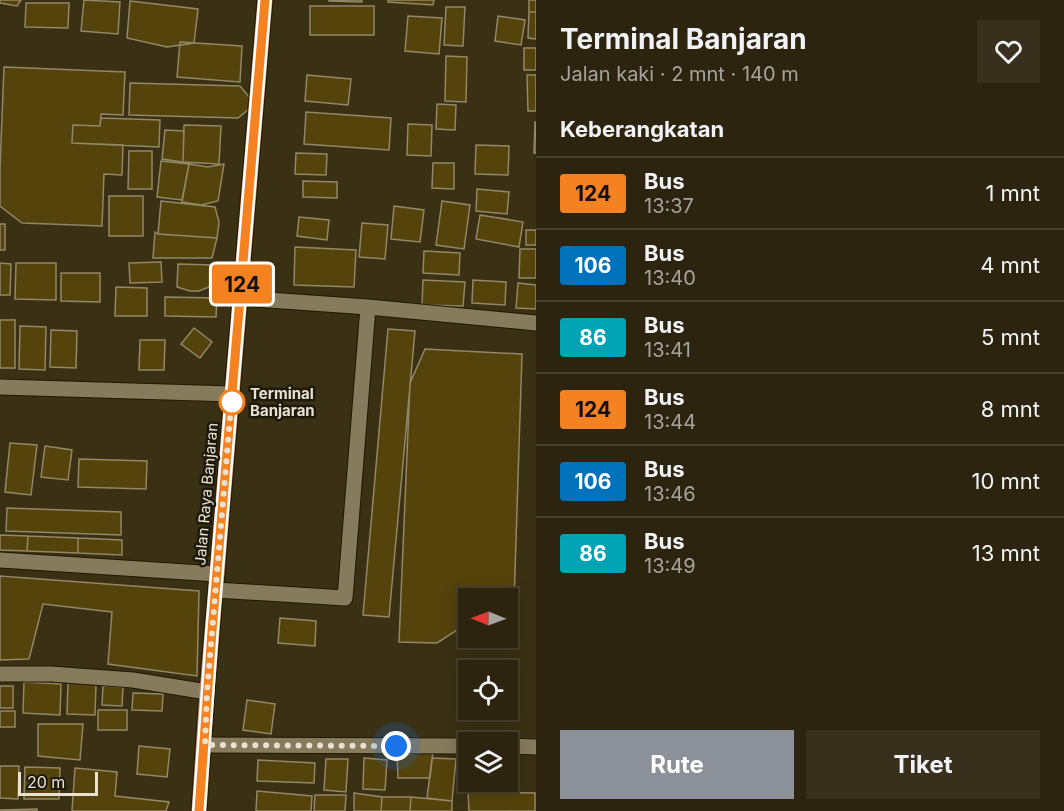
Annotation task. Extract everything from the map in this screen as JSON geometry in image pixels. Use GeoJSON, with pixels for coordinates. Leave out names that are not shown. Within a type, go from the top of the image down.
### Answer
{"type":"FeatureCollection","features":[{"type":"Feature","properties":{"kind":"main road","name":"Jalan Raya Banjaran"},"geometry":{"type":"LineString","coordinates":[[199,811],[265,0]]}},
{"type":"Feature","properties":{"kind":"street"},"geometry":{"type":"LineString","coordinates":[[241,298],[536,323]]}},
{"type":"Feature","properties":{"kind":"street"},"geometry":{"type":"LineString","coordinates":[[216,590],[345,598],[368,307]]}},
{"type":"Feature","properties":{"kind":"street"},"geometry":{"type":"LineString","coordinates":[[0,387],[232,394]]}},
{"type":"Feature","properties":{"kind":"street"},"geometry":{"type":"LineString","coordinates":[[0,560],[217,574]]}},
{"type":"Feature","properties":{"kind":"street"},"geometry":{"type":"LineString","coordinates":[[0,674],[51,674],[133,680],[207,692]]}},
{"type":"Feature","properties":{"kind":"street"},"geometry":{"type":"LineString","coordinates":[[205,745],[458,746]]}},
{"type":"Feature","properties":{"kind":"street"},"geometry":{"type":"LineString","coordinates":[[518,746],[536,747]]}},
{"type":"Feature","properties":{"kind":"building"},"geometry":{"type":"Polygon","coordinates":[[[0,0],[21,0],[17,6],[0,3],[0,0]]]}},
{"type":"Feature","properties":{"kind":"building"},"geometry":{"type":"Polygon","coordinates":[[[84,0],[120,2],[118,34],[81,31],[84,0]]]}},
{"type":"Feature","properties":{"kind":"building"},"geometry":{"type":"Polygon","coordinates":[[[362,0],[362,2],[329,1],[362,0]]]}},
{"type":"Feature","properties":{"kind":"building"},"geometry":{"type":"Polygon","coordinates":[[[388,0],[434,0],[433,5],[388,2],[388,0]]]}},
{"type":"Feature","properties":{"kind":"building"},"geometry":{"type":"Polygon","coordinates":[[[529,0],[536,0],[536,12],[529,12],[529,0]]]}},
{"type":"Feature","properties":{"kind":"building"},"geometry":{"type":"Polygon","coordinates":[[[130,1],[198,9],[194,43],[167,47],[127,38],[130,1]]]}},
{"type":"Feature","properties":{"kind":"building"},"geometry":{"type":"Polygon","coordinates":[[[26,3],[69,3],[68,28],[25,27],[26,3]]]}},
{"type":"Feature","properties":{"kind":"building"},"geometry":{"type":"Polygon","coordinates":[[[310,6],[374,6],[374,35],[310,35],[310,6]]]}},
{"type":"Feature","properties":{"kind":"building"},"geometry":{"type":"Polygon","coordinates":[[[446,7],[465,7],[463,46],[444,45],[446,7]]]}},
{"type":"Feature","properties":{"kind":"building"},"geometry":{"type":"Polygon","coordinates":[[[529,12],[536,12],[536,39],[528,38],[529,12]]]}},
{"type":"Feature","properties":{"kind":"building"},"geometry":{"type":"Polygon","coordinates":[[[408,16],[442,18],[439,54],[405,51],[408,16]]]}},
{"type":"Feature","properties":{"kind":"building"},"geometry":{"type":"Polygon","coordinates":[[[498,16],[525,20],[521,45],[495,41],[498,16]]]}},
{"type":"Feature","properties":{"kind":"building"},"geometry":{"type":"Polygon","coordinates":[[[180,42],[242,46],[240,82],[177,77],[180,42]]]}},
{"type":"Feature","properties":{"kind":"building"},"geometry":{"type":"Polygon","coordinates":[[[524,48],[536,48],[536,70],[524,70],[524,48]]]}},
{"type":"Feature","properties":{"kind":"building"},"geometry":{"type":"Polygon","coordinates":[[[446,56],[467,57],[466,102],[445,101],[446,56]]]}},
{"type":"Feature","properties":{"kind":"building"},"geometry":{"type":"Polygon","coordinates":[[[4,67],[125,72],[123,115],[101,114],[100,126],[73,125],[72,143],[123,145],[122,175],[104,174],[102,226],[22,223],[0,206],[4,67]]]}},
{"type":"Feature","properties":{"kind":"building"},"geometry":{"type":"Polygon","coordinates":[[[307,75],[351,79],[348,105],[305,101],[307,75]]]}},
{"type":"Feature","properties":{"kind":"building"},"geometry":{"type":"Polygon","coordinates":[[[527,75],[536,75],[536,111],[528,111],[527,75]]]}},
{"type":"Feature","properties":{"kind":"building"},"geometry":{"type":"Polygon","coordinates":[[[130,83],[240,86],[255,104],[238,118],[129,115],[130,83]]]}},
{"type":"Feature","properties":{"kind":"building"},"geometry":{"type":"Polygon","coordinates":[[[437,104],[456,105],[455,130],[436,129],[437,104]]]}},
{"type":"Feature","properties":{"kind":"building"},"geometry":{"type":"Polygon","coordinates":[[[306,112],[391,118],[389,150],[304,144],[306,112]]]}},
{"type":"Feature","properties":{"kind":"building"},"geometry":{"type":"Polygon","coordinates":[[[101,118],[160,120],[159,147],[72,143],[73,125],[100,126],[101,118]]]}},
{"type":"Feature","properties":{"kind":"building"},"geometry":{"type":"Polygon","coordinates":[[[535,122],[536,153],[534,153],[535,122]]]}},
{"type":"Feature","properties":{"kind":"building"},"geometry":{"type":"Polygon","coordinates":[[[408,124],[432,125],[431,156],[407,155],[408,124]]]}},
{"type":"Feature","properties":{"kind":"building"},"geometry":{"type":"Polygon","coordinates":[[[184,125],[221,126],[219,164],[183,162],[184,125]]]}},
{"type":"Feature","properties":{"kind":"building"},"geometry":{"type":"Polygon","coordinates":[[[165,130],[184,131],[183,162],[162,159],[165,130]]]}},
{"type":"Feature","properties":{"kind":"building"},"geometry":{"type":"Polygon","coordinates":[[[476,145],[509,146],[508,175],[475,174],[476,145]]]}},
{"type":"Feature","properties":{"kind":"building"},"geometry":{"type":"Polygon","coordinates":[[[129,151],[152,151],[152,189],[128,189],[129,151]]]}},
{"type":"Feature","properties":{"kind":"building"},"geometry":{"type":"Polygon","coordinates":[[[296,153],[327,154],[326,175],[295,174],[296,153]]]}},
{"type":"Feature","properties":{"kind":"building"},"geometry":{"type":"Polygon","coordinates":[[[161,161],[189,164],[182,200],[157,197],[161,161]]]}},
{"type":"Feature","properties":{"kind":"building"},"geometry":{"type":"Polygon","coordinates":[[[433,163],[454,163],[454,189],[432,188],[433,163]]]}},
{"type":"Feature","properties":{"kind":"building"},"geometry":{"type":"Polygon","coordinates":[[[189,164],[208,167],[224,164],[218,201],[201,205],[182,202],[189,164]]]}},
{"type":"Feature","properties":{"kind":"building"},"geometry":{"type":"Polygon","coordinates":[[[303,181],[337,182],[337,198],[303,197],[303,181]]]}},
{"type":"Feature","properties":{"kind":"building"},"geometry":{"type":"Polygon","coordinates":[[[477,189],[509,192],[507,214],[476,211],[477,189]]]}},
{"type":"Feature","properties":{"kind":"building"},"geometry":{"type":"Polygon","coordinates":[[[109,196],[143,196],[143,236],[109,236],[109,196]]]}},
{"type":"Feature","properties":{"kind":"building"},"geometry":{"type":"Polygon","coordinates":[[[161,201],[215,207],[219,222],[217,238],[158,234],[161,201]]]}},
{"type":"Feature","properties":{"kind":"building"},"geometry":{"type":"Polygon","coordinates":[[[442,201],[470,205],[464,249],[436,245],[442,201]]]}},
{"type":"Feature","properties":{"kind":"building"},"geometry":{"type":"Polygon","coordinates":[[[394,206],[424,210],[420,242],[391,239],[394,206]]]}},
{"type":"Feature","properties":{"kind":"building"},"geometry":{"type":"Polygon","coordinates":[[[480,215],[523,222],[519,247],[476,239],[480,215]]]}},
{"type":"Feature","properties":{"kind":"building"},"geometry":{"type":"Polygon","coordinates":[[[299,217],[329,220],[327,240],[297,236],[299,217]]]}},
{"type":"Feature","properties":{"kind":"building"},"geometry":{"type":"Polygon","coordinates":[[[362,223],[388,225],[385,259],[359,257],[362,223]]]}},
{"type":"Feature","properties":{"kind":"building"},"geometry":{"type":"Polygon","coordinates":[[[0,224],[5,224],[5,250],[0,250],[0,224]]]}},
{"type":"Feature","properties":{"kind":"building"},"geometry":{"type":"Polygon","coordinates":[[[526,230],[536,230],[536,245],[526,245],[526,230]]]}},
{"type":"Feature","properties":{"kind":"building"},"geometry":{"type":"Polygon","coordinates":[[[155,232],[217,238],[212,258],[153,258],[155,232]]]}},
{"type":"Feature","properties":{"kind":"building"},"geometry":{"type":"Polygon","coordinates":[[[295,247],[356,250],[354,287],[294,285],[295,247]]]}},
{"type":"Feature","properties":{"kind":"building"},"geometry":{"type":"Polygon","coordinates":[[[520,249],[536,249],[536,278],[519,278],[520,249]]]}},
{"type":"Feature","properties":{"kind":"building"},"geometry":{"type":"Polygon","coordinates":[[[424,251],[460,253],[459,275],[423,273],[424,251]]]}},
{"type":"Feature","properties":{"kind":"building"},"geometry":{"type":"Polygon","coordinates":[[[161,262],[162,282],[130,283],[129,263],[161,262]]]}},
{"type":"Feature","properties":{"kind":"building"},"geometry":{"type":"Polygon","coordinates":[[[0,263],[11,264],[10,295],[0,295],[0,263]]]}},
{"type":"Feature","properties":{"kind":"building"},"geometry":{"type":"Polygon","coordinates":[[[16,263],[56,263],[56,300],[15,299],[16,263]]]}},
{"type":"Feature","properties":{"kind":"building"},"geometry":{"type":"Polygon","coordinates":[[[178,264],[214,265],[214,285],[199,291],[177,287],[178,264]]]}},
{"type":"Feature","properties":{"kind":"building"},"geometry":{"type":"Polygon","coordinates":[[[61,273],[100,273],[100,302],[61,301],[61,273]]]}},
{"type":"Feature","properties":{"kind":"building"},"geometry":{"type":"Polygon","coordinates":[[[423,280],[465,282],[463,306],[422,305],[423,280]]]}},
{"type":"Feature","properties":{"kind":"building"},"geometry":{"type":"Polygon","coordinates":[[[473,280],[506,282],[505,305],[472,303],[473,280]]]}},
{"type":"Feature","properties":{"kind":"building"},"geometry":{"type":"Polygon","coordinates":[[[518,283],[536,285],[536,309],[516,308],[518,283]]]}},
{"type":"Feature","properties":{"kind":"building"},"geometry":{"type":"Polygon","coordinates":[[[116,287],[147,288],[147,316],[115,316],[116,287]]]}},
{"type":"Feature","properties":{"kind":"building"},"geometry":{"type":"Polygon","coordinates":[[[165,297],[217,298],[216,317],[165,316],[165,297]]]}},
{"type":"Feature","properties":{"kind":"building"},"geometry":{"type":"Polygon","coordinates":[[[0,320],[15,320],[15,368],[0,368],[0,320]]]}},
{"type":"Feature","properties":{"kind":"building"},"geometry":{"type":"Polygon","coordinates":[[[20,326],[46,327],[45,370],[19,369],[20,326]]]}},
{"type":"Feature","properties":{"kind":"building"},"geometry":{"type":"Polygon","coordinates":[[[194,328],[212,342],[200,358],[181,344],[194,328]]]}},
{"type":"Feature","properties":{"kind":"building"},"geometry":{"type":"Polygon","coordinates":[[[388,329],[415,331],[389,617],[363,615],[388,329]]]}},
{"type":"Feature","properties":{"kind":"building"},"geometry":{"type":"Polygon","coordinates":[[[51,330],[77,331],[76,368],[50,367],[51,330]]]}},
{"type":"Feature","properties":{"kind":"building"},"geometry":{"type":"Polygon","coordinates":[[[140,340],[165,340],[164,370],[139,370],[140,340]]]}},
{"type":"Feature","properties":{"kind":"building"},"geometry":{"type":"Polygon","coordinates":[[[425,349],[522,354],[514,588],[458,588],[458,630],[437,643],[399,642],[410,383],[425,349]]]}},
{"type":"Feature","properties":{"kind":"building"},"geometry":{"type":"Polygon","coordinates":[[[10,443],[37,445],[31,495],[5,492],[10,443]]]}},
{"type":"Feature","properties":{"kind":"building"},"geometry":{"type":"Polygon","coordinates":[[[45,446],[72,450],[68,480],[41,477],[45,446]]]}},
{"type":"Feature","properties":{"kind":"building"},"geometry":{"type":"Polygon","coordinates":[[[79,459],[147,461],[146,489],[78,487],[79,459]]]}},
{"type":"Feature","properties":{"kind":"building"},"geometry":{"type":"Polygon","coordinates":[[[7,508],[121,512],[121,535],[6,531],[7,508]]]}},
{"type":"Feature","properties":{"kind":"building"},"geometry":{"type":"Polygon","coordinates":[[[0,535],[28,536],[27,551],[0,550],[0,535]]]}},
{"type":"Feature","properties":{"kind":"building"},"geometry":{"type":"Polygon","coordinates":[[[28,536],[78,538],[78,553],[27,551],[28,536]]]}},
{"type":"Feature","properties":{"kind":"building"},"geometry":{"type":"Polygon","coordinates":[[[78,538],[122,540],[122,555],[78,553],[78,538]]]}},
{"type":"Feature","properties":{"kind":"building"},"geometry":{"type":"Polygon","coordinates":[[[0,576],[199,591],[197,676],[108,664],[112,612],[43,604],[29,659],[0,660],[0,576]]]}},
{"type":"Feature","properties":{"kind":"building"},"geometry":{"type":"Polygon","coordinates":[[[280,618],[316,621],[315,646],[278,643],[280,618]]]}},
{"type":"Feature","properties":{"kind":"building"},"geometry":{"type":"Polygon","coordinates":[[[24,682],[61,684],[60,715],[23,713],[24,682]]]}},
{"type":"Feature","properties":{"kind":"building"},"geometry":{"type":"Polygon","coordinates":[[[68,683],[96,684],[95,715],[67,714],[68,683]]]}},
{"type":"Feature","properties":{"kind":"building"},"geometry":{"type":"Polygon","coordinates":[[[0,686],[13,686],[13,708],[0,708],[0,686]]]}},
{"type":"Feature","properties":{"kind":"building"},"geometry":{"type":"Polygon","coordinates":[[[103,686],[123,687],[122,706],[102,705],[103,686]]]}},
{"type":"Feature","properties":{"kind":"building"},"geometry":{"type":"Polygon","coordinates":[[[133,693],[163,694],[162,711],[132,710],[133,693]]]}},
{"type":"Feature","properties":{"kind":"building"},"geometry":{"type":"Polygon","coordinates":[[[247,700],[275,704],[271,734],[243,730],[247,700]]]}},
{"type":"Feature","properties":{"kind":"building"},"geometry":{"type":"Polygon","coordinates":[[[98,710],[127,710],[127,730],[98,730],[98,710]]]}},
{"type":"Feature","properties":{"kind":"building"},"geometry":{"type":"Polygon","coordinates":[[[0,711],[15,711],[15,727],[0,727],[0,711]]]}},
{"type":"Feature","properties":{"kind":"building"},"geometry":{"type":"Polygon","coordinates":[[[38,724],[83,724],[80,760],[38,756],[38,724]]]}},
{"type":"Feature","properties":{"kind":"building"},"geometry":{"type":"Polygon","coordinates":[[[139,746],[170,749],[167,777],[137,774],[139,746]]]}},
{"type":"Feature","properties":{"kind":"building"},"geometry":{"type":"Polygon","coordinates":[[[433,752],[430,778],[398,778],[397,755],[433,752]]]}},
{"type":"Feature","properties":{"kind":"building"},"geometry":{"type":"Polygon","coordinates":[[[364,758],[387,760],[385,790],[363,789],[364,758]]]}},
{"type":"Feature","properties":{"kind":"building"},"geometry":{"type":"Polygon","coordinates":[[[432,758],[456,759],[452,801],[427,798],[432,758]]]}},
{"type":"Feature","properties":{"kind":"building"},"geometry":{"type":"Polygon","coordinates":[[[326,759],[348,759],[346,792],[324,790],[326,759]]]}},
{"type":"Feature","properties":{"kind":"building"},"geometry":{"type":"Polygon","coordinates":[[[258,760],[315,763],[314,783],[257,781],[258,760]]]}},
{"type":"Feature","properties":{"kind":"building"},"geometry":{"type":"Polygon","coordinates":[[[0,766],[19,766],[18,799],[0,798],[0,766]]]}},
{"type":"Feature","properties":{"kind":"building"},"geometry":{"type":"Polygon","coordinates":[[[25,767],[60,768],[59,799],[24,799],[25,767]]]}},
{"type":"Feature","properties":{"kind":"building"},"geometry":{"type":"Polygon","coordinates":[[[75,768],[117,772],[115,796],[169,802],[166,811],[72,811],[75,768]]]}},
{"type":"Feature","properties":{"kind":"building"},"geometry":{"type":"Polygon","coordinates":[[[257,791],[312,796],[311,811],[256,811],[257,791]]]}},
{"type":"Feature","properties":{"kind":"building"},"geometry":{"type":"Polygon","coordinates":[[[468,792],[535,793],[535,811],[469,811],[468,792]]]}},
{"type":"Feature","properties":{"kind":"building"},"geometry":{"type":"Polygon","coordinates":[[[354,793],[382,797],[381,811],[354,811],[354,793]]]}},
{"type":"Feature","properties":{"kind":"building"},"geometry":{"type":"Polygon","coordinates":[[[315,795],[346,795],[345,811],[314,811],[315,795]]]}},
{"type":"Feature","properties":{"kind":"building"},"geometry":{"type":"Polygon","coordinates":[[[382,797],[411,797],[410,811],[381,811],[382,797]]]}},
{"type":"Feature","properties":{"kind":"building"},"geometry":{"type":"Polygon","coordinates":[[[411,797],[452,801],[452,811],[410,811],[411,797]]]}},
{"type":"Feature","properties":{"kind":"building"},"geometry":{"type":"Polygon","coordinates":[[[37,809],[37,811],[0,811],[0,810],[37,809]]]}},
{"type":"Feature","properties":{"kind":"bus line","name":"124"},"geometry":{"type":"LineString","coordinates":[[199,811],[265,0]]}},
{"type":"Feature","properties":{"kind":"place","name":"Terminal Banjaran"},"geometry":{"type":"Point","coordinates":[232,402]}},
{"type":"Feature","properties":{"kind":"route"},"geometry":{"type":"LineString","coordinates":[[232,402],[232,394],[207,692],[205,745],[396,746]]}}]}
